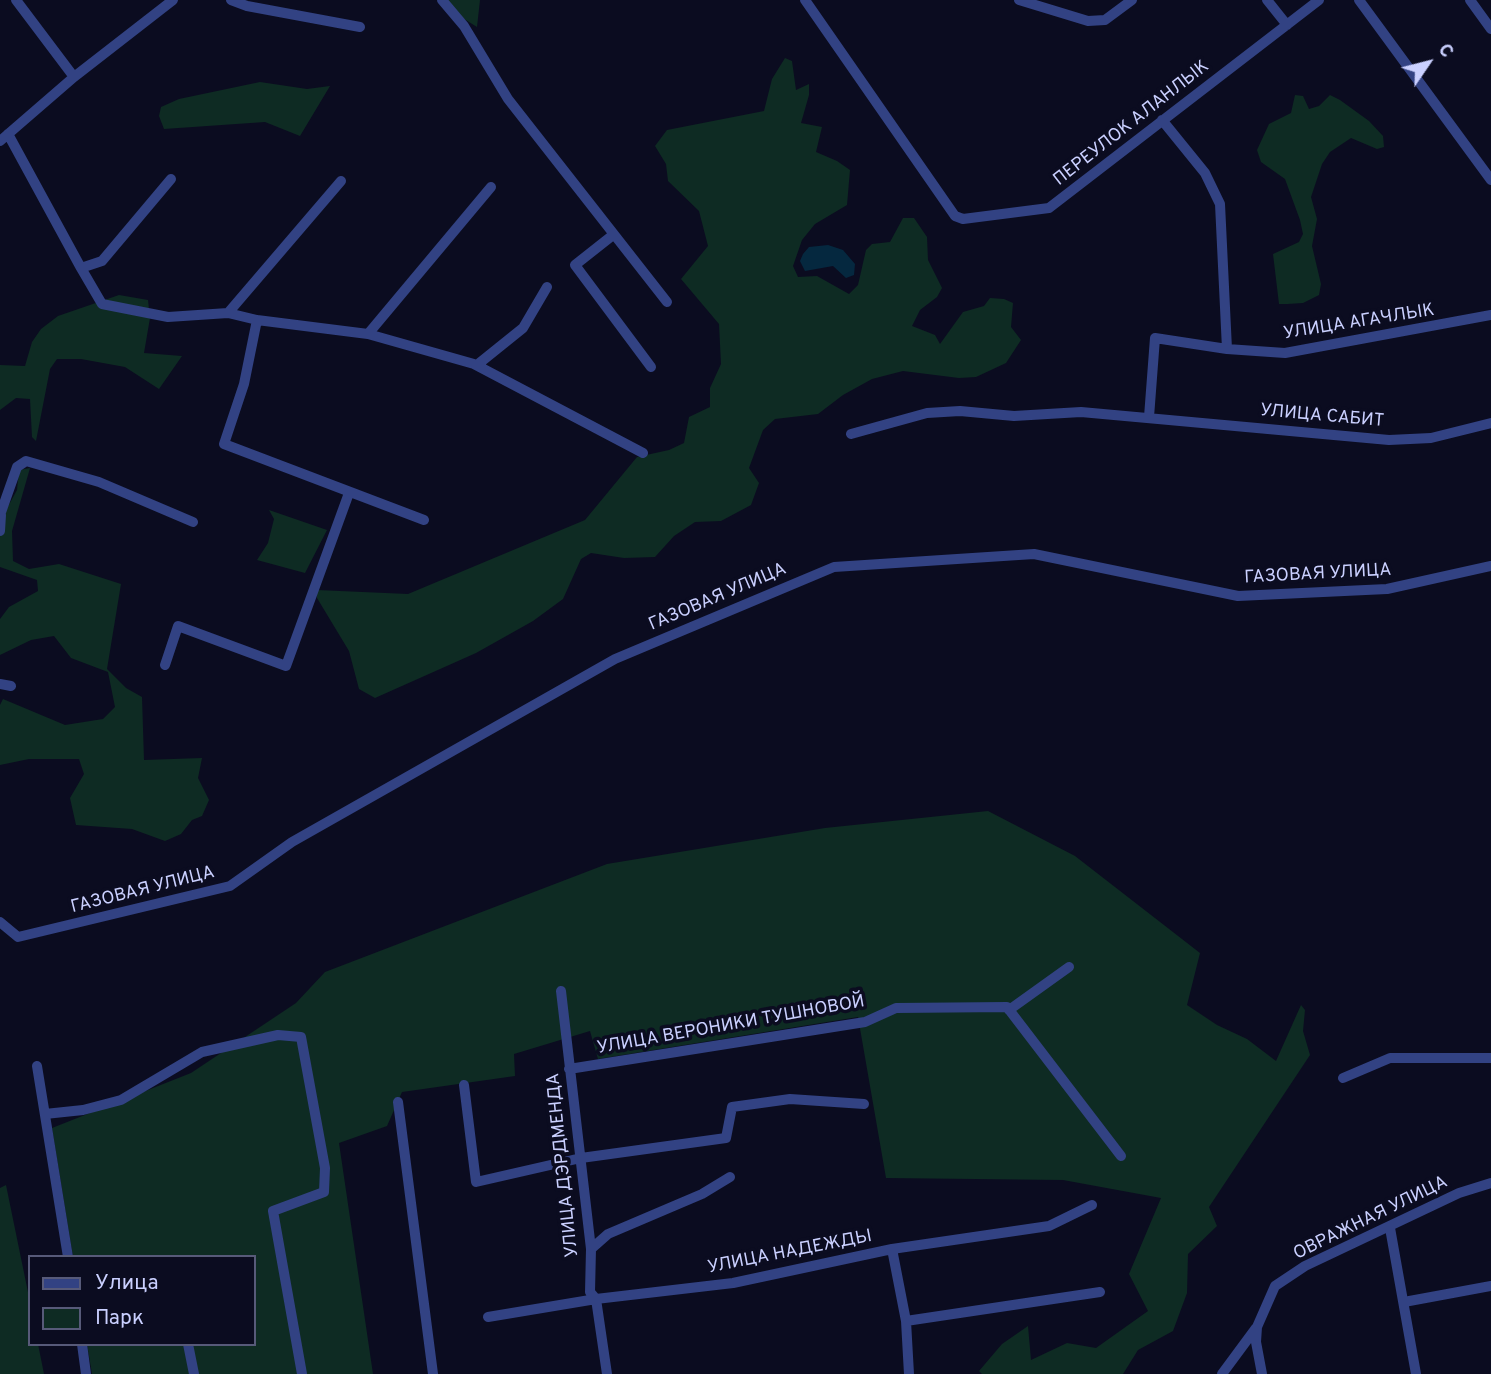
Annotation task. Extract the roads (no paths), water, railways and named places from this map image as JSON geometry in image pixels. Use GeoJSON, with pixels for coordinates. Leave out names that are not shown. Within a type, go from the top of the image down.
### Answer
{"type":"FeatureCollection","features":[{"type":"Feature","properties":{"kind":"street"},"geometry":{"type":"LineString","coordinates":[[16,0],[74,77]]}},
{"type":"Feature","properties":{"kind":"street"},"geometry":{"type":"LineString","coordinates":[[173,0],[160,4],[4,138],[102,304],[168,317],[228,313],[257,320],[368,334],[477,365],[643,453]]}},
{"type":"Feature","properties":{"kind":"street"},"geometry":{"type":"LineString","coordinates":[[231,0],[247,6],[360,27]]}},
{"type":"Feature","properties":{"kind":"street"},"geometry":{"type":"LineString","coordinates":[[442,0],[464,26],[508,99],[667,302]]}},
{"type":"Feature","properties":{"kind":"street","name":"ПЕРЕУЛОК АЛАНЛЫК"},"geometry":{"type":"LineString","coordinates":[[805,0],[959,219],[1049,208],[1319,0]]}},
{"type":"Feature","properties":{"kind":"street"},"geometry":{"type":"LineString","coordinates":[[1019,0],[1088,20],[1105,20],[1132,0]]}},
{"type":"Feature","properties":{"kind":"street"},"geometry":{"type":"LineString","coordinates":[[1267,0],[1287,25]]}},
{"type":"Feature","properties":{"kind":"street"},"geometry":{"type":"LineString","coordinates":[[1359,0],[1491,180]]}},
{"type":"Feature","properties":{"kind":"street"},"geometry":{"type":"LineString","coordinates":[[1470,0],[1491,29]]}},
{"type":"Feature","properties":{"kind":"street"},"geometry":{"type":"LineString","coordinates":[[1163,120],[1205,173],[1220,204],[1227,349]]}},
{"type":"Feature","properties":{"kind":"street"},"geometry":{"type":"LineString","coordinates":[[81,268],[102,261],[171,179]]}},
{"type":"Feature","properties":{"kind":"street"},"geometry":{"type":"LineString","coordinates":[[228,313],[341,181]]}},
{"type":"Feature","properties":{"kind":"street"},"geometry":{"type":"LineString","coordinates":[[368,334],[491,187]]}},
{"type":"Feature","properties":{"kind":"street"},"geometry":{"type":"LineString","coordinates":[[613,236],[575,265],[651,367]]}},
{"type":"Feature","properties":{"kind":"street"},"geometry":{"type":"LineString","coordinates":[[477,365],[523,328],[547,287]]}},
{"type":"Feature","properties":{"kind":"street","name":"УЛИЦА АГАЧЛЫК"},"geometry":{"type":"LineString","coordinates":[[1149,417],[1155,338],[1227,349],[1285,353],[1491,316]]}},
{"type":"Feature","properties":{"kind":"street"},"geometry":{"type":"LineString","coordinates":[[257,320],[244,384],[225,444],[424,520]]}},
{"type":"Feature","properties":{"kind":"street","name":"УЛИЦА САБИТ"},"geometry":{"type":"LineString","coordinates":[[851,435],[927,413],[960,411],[1014,415],[1081,412],[1389,440],[1431,438],[1491,423]]}},
{"type":"Feature","properties":{"kind":"street"},"geometry":{"type":"LineString","coordinates":[[0,531],[0,515],[17,467],[26,461],[99,482],[193,522]]}},
{"type":"Feature","properties":{"kind":"street"},"geometry":{"type":"LineString","coordinates":[[165,665],[177,626],[286,666],[349,492]]}},
{"type":"Feature","properties":{"kind":"street","name":"ГАЗОВАЯ УЛИЦА"},"geometry":{"type":"LineString","coordinates":[[0,922],[18,937],[230,886],[292,842],[615,659],[834,567],[1034,554],[1238,596],[1387,589],[1491,566]]}},
{"type":"Feature","properties":{"kind":"street"},"geometry":{"type":"LineString","coordinates":[[1069,967],[1009,1010],[1121,1156]]}},
{"type":"Feature","properties":{"kind":"street","name":"УЛИЦА ДЭРДМЕНДА"},"geometry":{"type":"LineString","coordinates":[[561,991],[591,1250],[590,1292],[596,1299],[607,1374]]}},
{"type":"Feature","properties":{"kind":"street","name":"УЛИЦА ВЕРОНИКИ ТУШНОВОЙ"},"geometry":{"type":"LineString","coordinates":[[569,1069],[865,1022],[896,1008],[1007,1007],[1009,1010]]}},
{"type":"Feature","properties":{"kind":"street"},"geometry":{"type":"LineString","coordinates":[[45,1114],[83,1110],[121,1100],[202,1052],[278,1035],[301,1037],[325,1168],[324,1192],[273,1211],[302,1374]]}},
{"type":"Feature","properties":{"kind":"street"},"geometry":{"type":"LineString","coordinates":[[1343,1078],[1390,1058],[1491,1058]]}},
{"type":"Feature","properties":{"kind":"street"},"geometry":{"type":"LineString","coordinates":[[37,1066],[68,1255]]}},
{"type":"Feature","properties":{"kind":"street"},"geometry":{"type":"LineString","coordinates":[[464,1084],[476,1182],[581,1158],[726,1138],[732,1107],[790,1099],[864,1104]]}},
{"type":"Feature","properties":{"kind":"street"},"geometry":{"type":"LineString","coordinates":[[398,1102],[433,1374]]}},
{"type":"Feature","properties":{"kind":"street"},"geometry":{"type":"LineString","coordinates":[[591,1250],[608,1234],[702,1194],[730,1177]]}},
{"type":"Feature","properties":{"kind":"street","name":"ОВРАЖНАЯ УЛИЦА"},"geometry":{"type":"LineString","coordinates":[[1262,1374],[1256,1342],[1257,1327],[1275,1286],[1305,1266],[1459,1193],[1491,1183]]}},
{"type":"Feature","properties":{"kind":"street","name":"УЛИЦА НАДЕЖДЫ"},"geometry":{"type":"LineString","coordinates":[[488,1317],[596,1299],[733,1283],[892,1249],[1049,1226],[1093,1205]]}},
{"type":"Feature","properties":{"kind":"street"},"geometry":{"type":"LineString","coordinates":[[1390,1228],[1416,1374]]}},
{"type":"Feature","properties":{"kind":"street"},"geometry":{"type":"LineString","coordinates":[[892,1249],[906,1321],[909,1374]]}},
{"type":"Feature","properties":{"kind":"street"},"geometry":{"type":"LineString","coordinates":[[1404,1302],[1491,1286]]}},
{"type":"Feature","properties":{"kind":"street"},"geometry":{"type":"LineString","coordinates":[[906,1321],[1100,1292]]}},
{"type":"Feature","properties":{"kind":"street"},"geometry":{"type":"LineString","coordinates":[[1222,1374],[1257,1327]]}},
{"type":"Feature","properties":{"kind":"street"},"geometry":{"type":"LineString","coordinates":[[82,1346],[86,1374]]}},
{"type":"Feature","properties":{"kind":"street"},"geometry":{"type":"LineString","coordinates":[[188,1346],[194,1374]]}},
{"type":"Feature","properties":{"kind":"water"},"geometry":{"type":"Polygon","coordinates":[[[828,245],[843,250],[855,264],[854,275],[846,278],[833,266],[805,271],[800,261],[809,247],[828,245]]]}}]}
